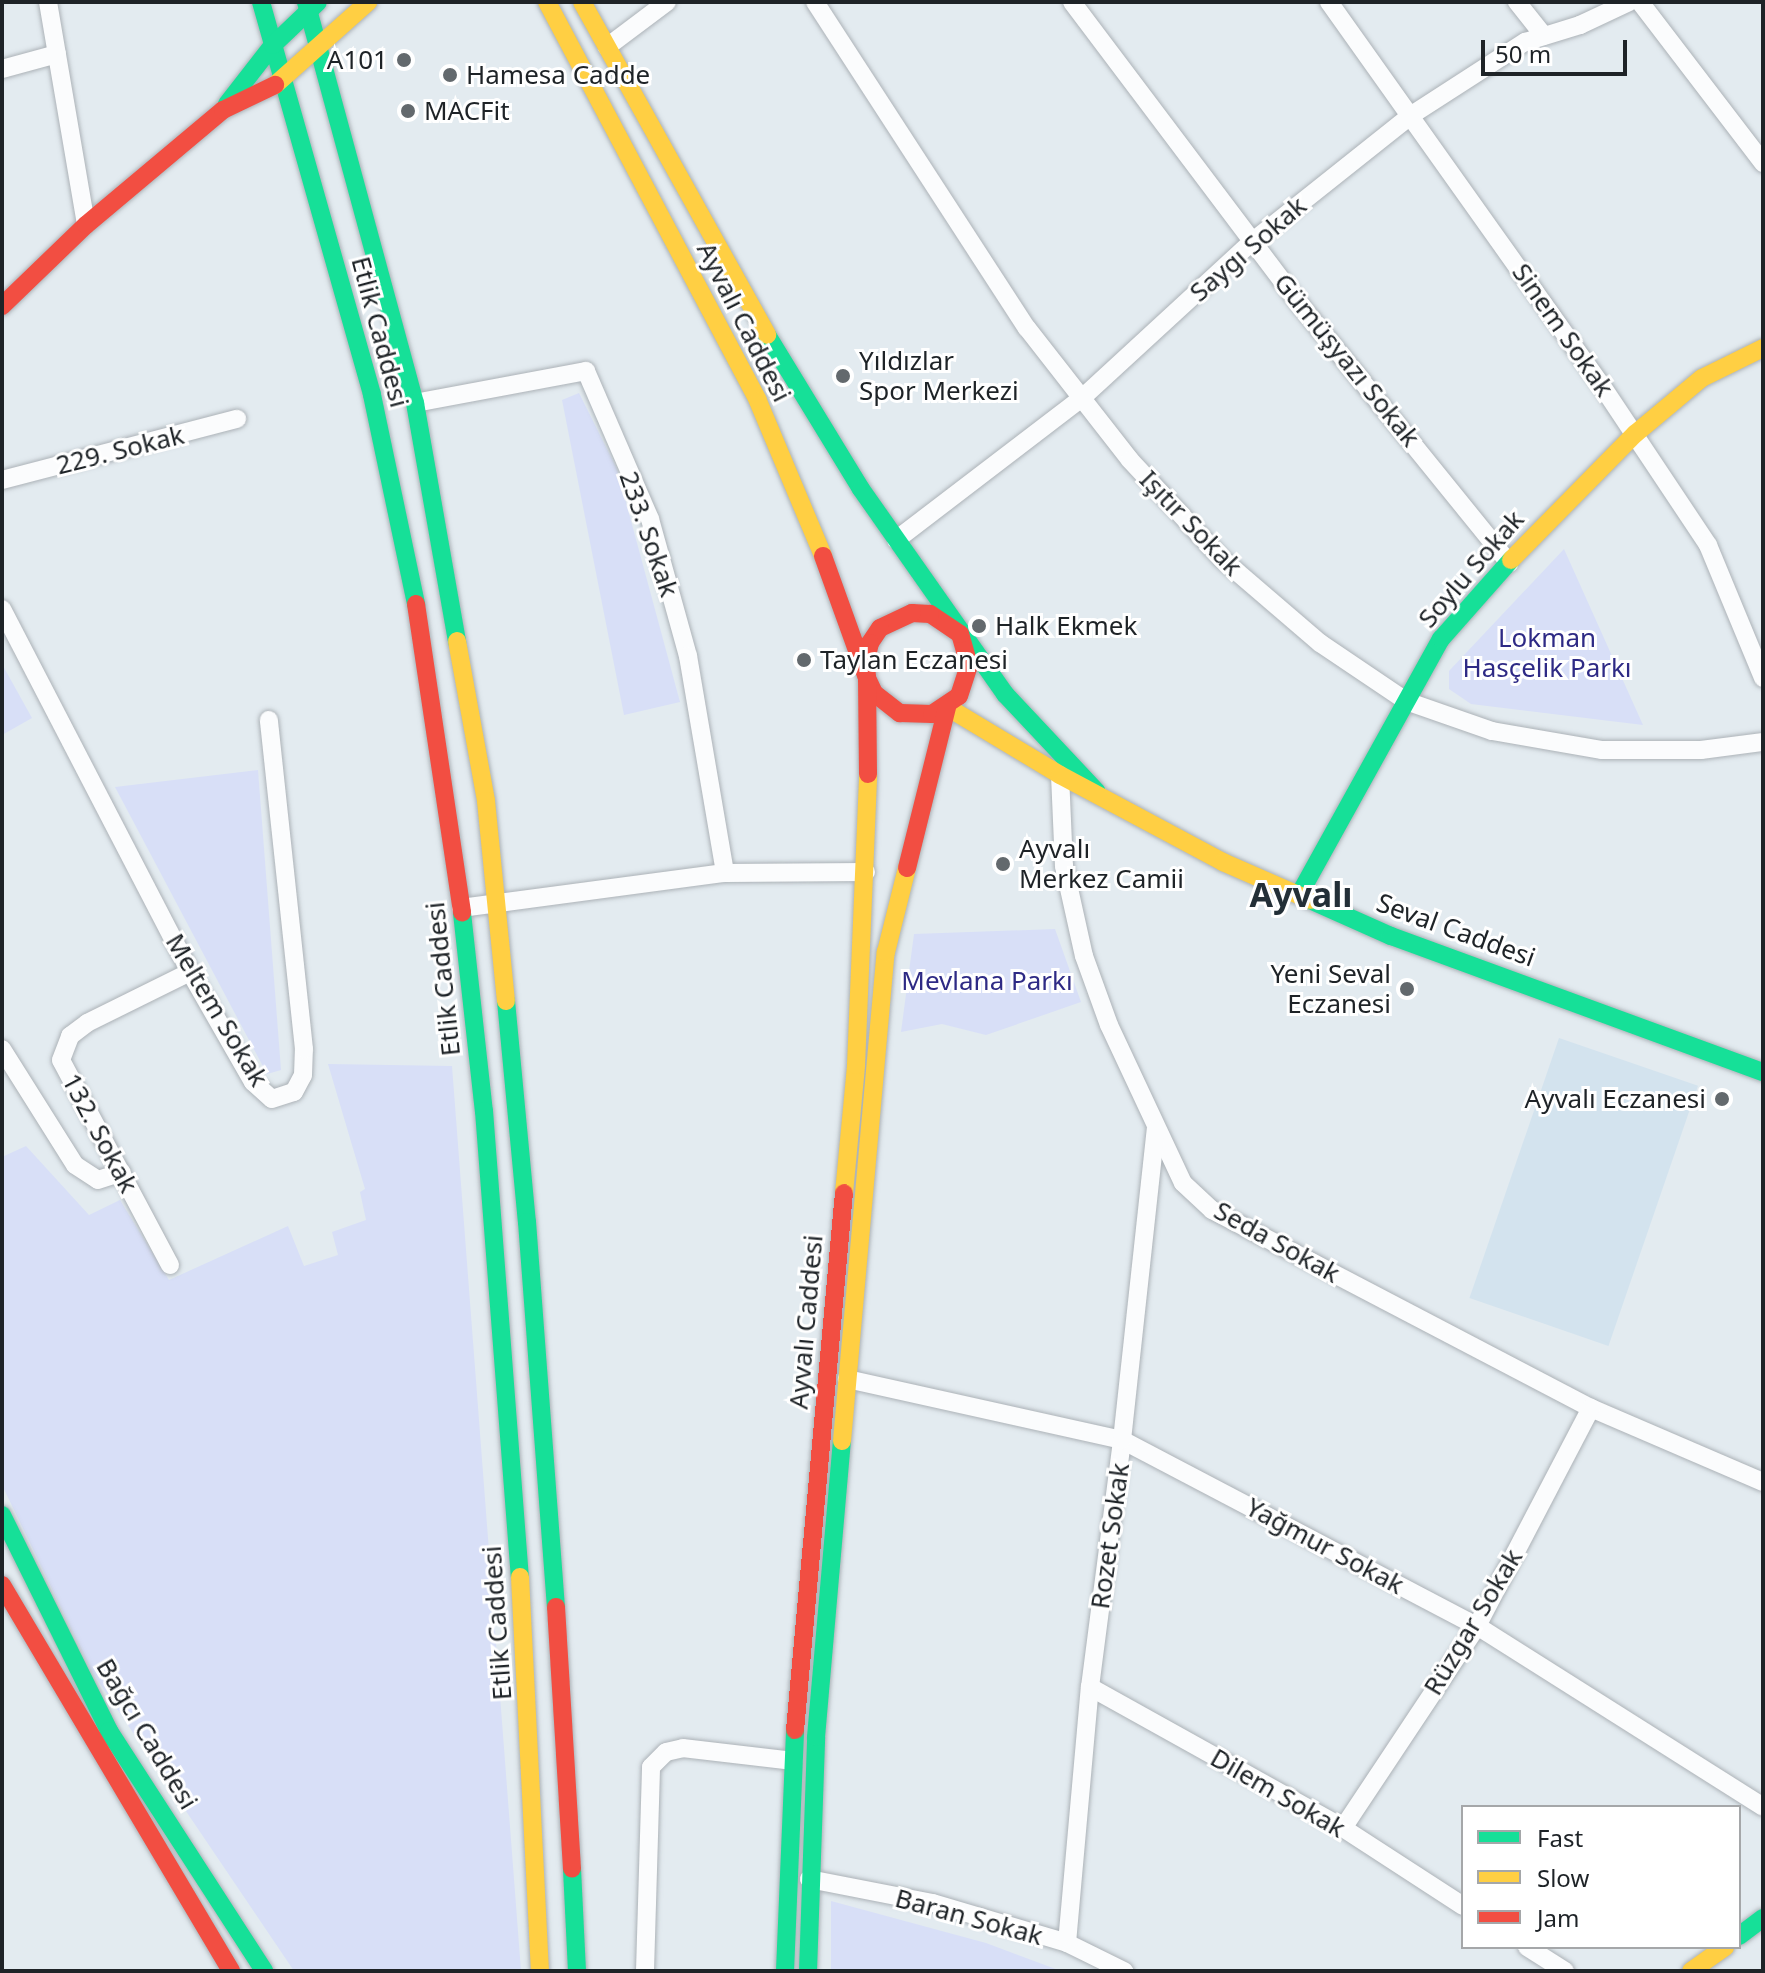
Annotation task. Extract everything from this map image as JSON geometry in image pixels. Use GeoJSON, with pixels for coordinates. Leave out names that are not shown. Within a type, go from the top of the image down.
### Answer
{"type":"FeatureCollection","features":[{"type":"Feature","properties":{"kind":"main road","name":"Etlik Caddesi"},"geometry":{"type":"LineString","coordinates":[[261,2],[372,395],[417,611],[461,908],[484,1111],[526,1651],[540,1971]]}},
{"type":"Feature","properties":{"kind":"main road"},"geometry":{"type":"LineString","coordinates":[[223,110],[283,81],[368,2]]}},
{"type":"Feature","properties":{"kind":"main road","name":"Ayvalı Caddesi"},"geometry":{"type":"LineString","coordinates":[[547,2],[758,401],[811,523],[867,678],[885,705],[900,713],[932,714],[947,707],[959,696],[969,665],[960,634],[896,540],[774,348],[582,2]]}},
{"type":"Feature","properties":{"kind":"main road","name":"Etlik Caddesi"},"geometry":{"type":"LineString","coordinates":[[311,5],[320,49],[415,403],[486,801],[527,1222],[562,1683],[577,1971]]}},
{"type":"Feature","properties":{"kind":"main road"},"geometry":{"type":"LineString","coordinates":[[2,306],[86,225],[223,110],[273,45],[311,5]]}},
{"type":"Feature","properties":{"kind":"main road","name":"Soylu Sokak"},"geometry":{"type":"LineString","coordinates":[[1299,895],[1441,639],[1509,563],[1635,434],[1702,378],[1763,348]]}},
{"type":"Feature","properties":{"kind":"main road","name":"Ayvalı Caddesi"},"geometry":{"type":"LineString","coordinates":[[785,1971],[793,1761],[856,1065],[866,872],[866,660],[870,643],[880,628],[895,618],[912,613],[930,614],[947,622],[960,634]]}},
{"type":"Feature","properties":{"kind":"main road","name":"Seval Caddesi"},"geometry":{"type":"LineString","coordinates":[[960,634],[1005,694],[1097,792]]}},
{"type":"Feature","properties":{"kind":"main road","name":"Ayvalı Caddesi"},"geometry":{"type":"LineString","coordinates":[[808,1971],[816,1737],[886,952],[947,707]]}},
{"type":"Feature","properties":{"kind":"main road","name":"Seval Caddesi"},"geometry":{"type":"LineString","coordinates":[[947,707],[1060,775],[1097,792],[1223,862],[1391,936],[1763,1072]]}},
{"type":"Feature","properties":{"kind":"main road","name":"Bağcı Caddesi"},"geometry":{"type":"LineString","coordinates":[[2,1515],[109,1731],[264,1971]]}},
{"type":"Feature","properties":{"kind":"main road","name":"Bağcı Caddesi"},"geometry":{"type":"LineString","coordinates":[[2,1585],[7,1613],[231,1971]]}},
{"type":"Feature","properties":{"kind":"main road"},"geometry":{"type":"LineString","coordinates":[[1741,1934],[1763,1918]]}},
{"type":"Feature","properties":{"kind":"main road"},"geometry":{"type":"LineString","coordinates":[[1691,1971],[1722,1949]]}},
{"type":"Feature","properties":{"kind":"main road"},"geometry":{"type":"LineString","coordinates":[[1708,1971],[1724,1949]]}},
{"type":"Feature","properties":{"kind":"street"},"geometry":{"type":"LineString","coordinates":[[48,2],[86,225]]}},
{"type":"Feature","properties":{"kind":"street"},"geometry":{"type":"LineString","coordinates":[[607,47],[667,2]]}},
{"type":"Feature","properties":{"kind":"street","name":"Işıtır Sokak"},"geometry":{"type":"LineString","coordinates":[[815,2],[1027,328],[1130,460],[1222,559],[1320,643],[1406,701],[1492,731],[1602,750],[1701,750],[1763,742]]}},
{"type":"Feature","properties":{"kind":"street","name":"Gümüşyazı Sokak"},"geometry":{"type":"LineString","coordinates":[[1072,2],[1253,241],[1509,563]]}},
{"type":"Feature","properties":{"kind":"street","name":"Sinem Sokak"},"geometry":{"type":"LineString","coordinates":[[1329,2],[1635,434],[1708,545],[1763,678]]}},
{"type":"Feature","properties":{"kind":"street"},"geometry":{"type":"LineString","coordinates":[[1517,2],[1544,36]]}},
{"type":"Feature","properties":{"kind":"street","name":"Saygı Sokak"},"geometry":{"type":"LineString","coordinates":[[896,540],[1082,398],[1253,241],[1410,116],[1525,42],[1580,25],[1629,2]]}},
{"type":"Feature","properties":{"kind":"street"},"geometry":{"type":"LineString","coordinates":[[1640,2],[1763,163]]}},
{"type":"Feature","properties":{"kind":"street"},"geometry":{"type":"LineString","coordinates":[[2,69],[57,54]]}},
{"type":"Feature","properties":{"kind":"street","name":"233. Sokak"},"geometry":{"type":"LineString","coordinates":[[415,403],[586,371],[650,519],[688,656],[725,873]]}},
{"type":"Feature","properties":{"kind":"street","name":"229. Sokak"},"geometry":{"type":"LineString","coordinates":[[2,480],[237,419]]}},
{"type":"Feature","properties":{"kind":"street","name":"Meltem Sokak"},"geometry":{"type":"LineString","coordinates":[[2,609],[190,972],[253,1082],[272,1099],[294,1092],[303,1075],[304,1049],[269,720]]}},
{"type":"Feature","properties":{"kind":"street","name":"Seda Sokak"},"geometry":{"type":"LineString","coordinates":[[1060,775],[1064,866],[1084,956],[1109,1025],[1183,1183],[1212,1210],[1591,1408],[1763,1482]]}},
{"type":"Feature","properties":{"kind":"street"},"geometry":{"type":"LineString","coordinates":[[461,908],[498,900],[725,873],[866,872]]}},
{"type":"Feature","properties":{"kind":"street","name":"132. Sokak"},"geometry":{"type":"LineString","coordinates":[[170,1265],[61,1060],[70,1036],[87,1023],[190,972]]}},
{"type":"Feature","properties":{"kind":"street"},"geometry":{"type":"LineString","coordinates":[[2,1049],[75,1165],[98,1180],[122,1172]]}},
{"type":"Feature","properties":{"kind":"street","name":"Rozet Sokak"},"geometry":{"type":"LineString","coordinates":[[1067,1943],[1090,1687],[1122,1440],[1156,1129]]}},
{"type":"Feature","properties":{"kind":"street","name":"Yağmur Sokak"},"geometry":{"type":"LineString","coordinates":[[847,1379],[1122,1440],[1477,1626],[1763,1807]]}},
{"type":"Feature","properties":{"kind":"street","name":"Rüzgar Sokak"},"geometry":{"type":"LineString","coordinates":[[1343,1828],[1477,1626],[1591,1408]]}},
{"type":"Feature","properties":{"kind":"street","name":"Dilem Sokak"},"geometry":{"type":"LineString","coordinates":[[1090,1687],[1343,1828],[1461,1905]]}},
{"type":"Feature","properties":{"kind":"street"},"geometry":{"type":"LineString","coordinates":[[645,1971],[651,1767],[666,1752],[683,1748],[793,1761]]}},
{"type":"Feature","properties":{"kind":"street","name":"Baran Sokak"},"geometry":{"type":"LineString","coordinates":[[809,1879],[933,1903],[1067,1943],[1124,1971]]}},
{"type":"Feature","properties":{"kind":"street"},"geometry":{"type":"LineString","coordinates":[[1530,1949],[1565,1971]]}},
{"type":"Feature","properties":{"kind":"shaded area"},"geometry":{"type":"Polygon","coordinates":[[[1559,1038],[1698,1086],[1608,1346],[1469,1298],[1559,1038]]]}},
{"type":"Feature","properties":{"kind":"green space"},"geometry":{"type":"Polygon","coordinates":[[[579,393],[617,469],[680,702],[624,715],[562,400],[579,393]]]}},
{"type":"Feature","properties":{"kind":"green space","name":"Lokman Hasçelik Parkı"},"geometry":{"type":"Polygon","coordinates":[[[1564,549],[1643,725],[1471,704],[1449,689],[1449,671],[1564,549]]]}},
{"type":"Feature","properties":{"kind":"green space"},"geometry":{"type":"Polygon","coordinates":[[[2,664],[32,718],[2,735],[2,664]]]}},
{"type":"Feature","properties":{"kind":"green space"},"geometry":{"type":"Polygon","coordinates":[[[258,770],[281,1070],[267,1074],[115,787],[258,770]]]}},
{"type":"Feature","properties":{"kind":"green space","name":"Mevlana Parkı"},"geometry":{"type":"Polygon","coordinates":[[[1055,929],[1081,1002],[986,1035],[942,1024],[901,1032],[914,934],[1055,929]]]}},
{"type":"Feature","properties":{"kind":"green space"},"geometry":{"type":"Polygon","coordinates":[[[328,1064],[452,1066],[521,1971],[294,1971],[92,1672],[2,1485],[2,1157],[26,1146],[89,1215],[120,1200],[169,1280],[288,1226],[304,1266],[338,1255],[332,1232],[366,1220],[360,1192],[365,1189],[328,1064]]]}},
{"type":"Feature","properties":{"kind":"green space"},"geometry":{"type":"Polygon","coordinates":[[[831,1901],[986,1943],[1061,1971],[831,1971],[831,1901]]]}},
{"type":"Feature","properties":{"kind":"traffic: fast"},"geometry":{"type":"LineString","coordinates":[[261,2],[372,395],[416,604]]}},
{"type":"Feature","properties":{"kind":"traffic: fast"},"geometry":{"type":"LineString","coordinates":[[306,2],[415,403],[457,641]]}},
{"type":"Feature","properties":{"kind":"traffic: fast"},"geometry":{"type":"LineString","coordinates":[[227,104],[273,45],[318,2]]}},
{"type":"Feature","properties":{"kind":"traffic: fast"},"geometry":{"type":"LineString","coordinates":[[767,335],[861,489],[1005,694],[1097,792]]}},
{"type":"Feature","properties":{"kind":"traffic: fast"},"geometry":{"type":"LineString","coordinates":[[1299,895],[1441,639],[1511,560]]}},
{"type":"Feature","properties":{"kind":"traffic: fast"},"geometry":{"type":"LineString","coordinates":[[1310,900],[1391,936],[1763,1072]]}},
{"type":"Feature","properties":{"kind":"traffic: fast"},"geometry":{"type":"LineString","coordinates":[[462,913],[484,1111],[520,1577]]}},
{"type":"Feature","properties":{"kind":"traffic: fast"},"geometry":{"type":"LineString","coordinates":[[506,1001],[527,1222],[556,1607]]}},
{"type":"Feature","properties":{"kind":"traffic: fast"},"geometry":{"type":"LineString","coordinates":[[808,1971],[816,1737],[842,1441]]}},
{"type":"Feature","properties":{"kind":"traffic: fast"},"geometry":{"type":"LineString","coordinates":[[2,1515],[109,1731],[264,1971]]}},
{"type":"Feature","properties":{"kind":"traffic: fast"},"geometry":{"type":"LineString","coordinates":[[785,1971],[795,1730]]}},
{"type":"Feature","properties":{"kind":"traffic: fast"},"geometry":{"type":"LineString","coordinates":[[572,1869],[577,1971]]}},
{"type":"Feature","properties":{"kind":"traffic: fast"},"geometry":{"type":"LineString","coordinates":[[1741,1934],[1763,1918]]}},
{"type":"Feature","properties":{"kind":"traffic: slow"},"geometry":{"type":"LineString","coordinates":[[275,85],[368,2]]}},
{"type":"Feature","properties":{"kind":"traffic: slow"},"geometry":{"type":"LineString","coordinates":[[547,2],[758,401],[823,556]]}},
{"type":"Feature","properties":{"kind":"traffic: slow"},"geometry":{"type":"LineString","coordinates":[[582,2],[767,335]]}},
{"type":"Feature","properties":{"kind":"traffic: slow"},"geometry":{"type":"LineString","coordinates":[[1511,560],[1635,434],[1702,378],[1763,348]]}},
{"type":"Feature","properties":{"kind":"traffic: slow"},"geometry":{"type":"LineString","coordinates":[[457,641],[486,801],[506,1001]]}},
{"type":"Feature","properties":{"kind":"traffic: slow"},"geometry":{"type":"LineString","coordinates":[[947,707],[1060,775],[1223,862],[1310,900]]}},
{"type":"Feature","properties":{"kind":"traffic: slow"},"geometry":{"type":"LineString","coordinates":[[844,1193],[856,1065],[868,774]]}},
{"type":"Feature","properties":{"kind":"traffic: slow"},"geometry":{"type":"LineString","coordinates":[[842,1441],[886,952],[907,868]]}},
{"type":"Feature","properties":{"kind":"traffic: slow"},"geometry":{"type":"LineString","coordinates":[[520,1577],[540,1971]]}},
{"type":"Feature","properties":{"kind":"traffic: slow"},"geometry":{"type":"LineString","coordinates":[[1691,1971],[1722,1949]]}},
{"type":"Feature","properties":{"kind":"traffic: jam"},"geometry":{"type":"LineString","coordinates":[[2,306],[86,225],[223,110],[275,85]]}},
{"type":"Feature","properties":{"kind":"traffic: jam"},"geometry":{"type":"LineString","coordinates":[[823,556],[867,678],[874,693],[900,713],[932,714],[959,696],[969,665],[960,634],[930,614],[912,613],[880,628],[870,643],[866,660],[867,678],[868,774]]}},
{"type":"Feature","properties":{"kind":"traffic: jam"},"geometry":{"type":"LineString","coordinates":[[416,604],[462,913]]}},
{"type":"Feature","properties":{"kind":"traffic: jam"},"geometry":{"type":"LineString","coordinates":[[907,868],[947,707]]}},
{"type":"Feature","properties":{"kind":"traffic: jam"},"geometry":{"type":"LineString","coordinates":[[795,1730],[844,1193]]}},
{"type":"Feature","properties":{"kind":"traffic: jam"},"geometry":{"type":"LineString","coordinates":[[2,1585],[231,1971]]}},
{"type":"Feature","properties":{"kind":"traffic: jam"},"geometry":{"type":"LineString","coordinates":[[556,1607],[572,1869]]}},
{"type":"Feature","properties":{"kind":"place","name":"A101"},"geometry":{"type":"Point","coordinates":[404,60]}},
{"type":"Feature","properties":{"kind":"place","name":"Hamesa Cadde"},"geometry":{"type":"Point","coordinates":[450,75]}},
{"type":"Feature","properties":{"kind":"place","name":"MACFit"},"geometry":{"type":"Point","coordinates":[408,111]}},
{"type":"Feature","properties":{"kind":"place","name":"Yıldızlar Spor Merkezi"},"geometry":{"type":"Point","coordinates":[843,376]}},
{"type":"Feature","properties":{"kind":"place","name":"Halk Ekmek"},"geometry":{"type":"Point","coordinates":[979,626]}},
{"type":"Feature","properties":{"kind":"place","name":"Taylan Eczanesi"},"geometry":{"type":"Point","coordinates":[804,660]}},
{"type":"Feature","properties":{"kind":"place","name":"Ayvalı Merkez Camii"},"geometry":{"type":"Point","coordinates":[1003,864]}},
{"type":"Feature","properties":{"kind":"place","name":"Yeni Seval Eczanesi"},"geometry":{"type":"Point","coordinates":[1407,989]}},
{"type":"Feature","properties":{"kind":"place","name":"Ayvalı Eczanesi"},"geometry":{"type":"Point","coordinates":[1722,1099]}},
{"type":"Feature","properties":{"kind":"district","name":"Ayvalı"},"geometry":{"type":"Point","coordinates":[1301,895]}}]}
